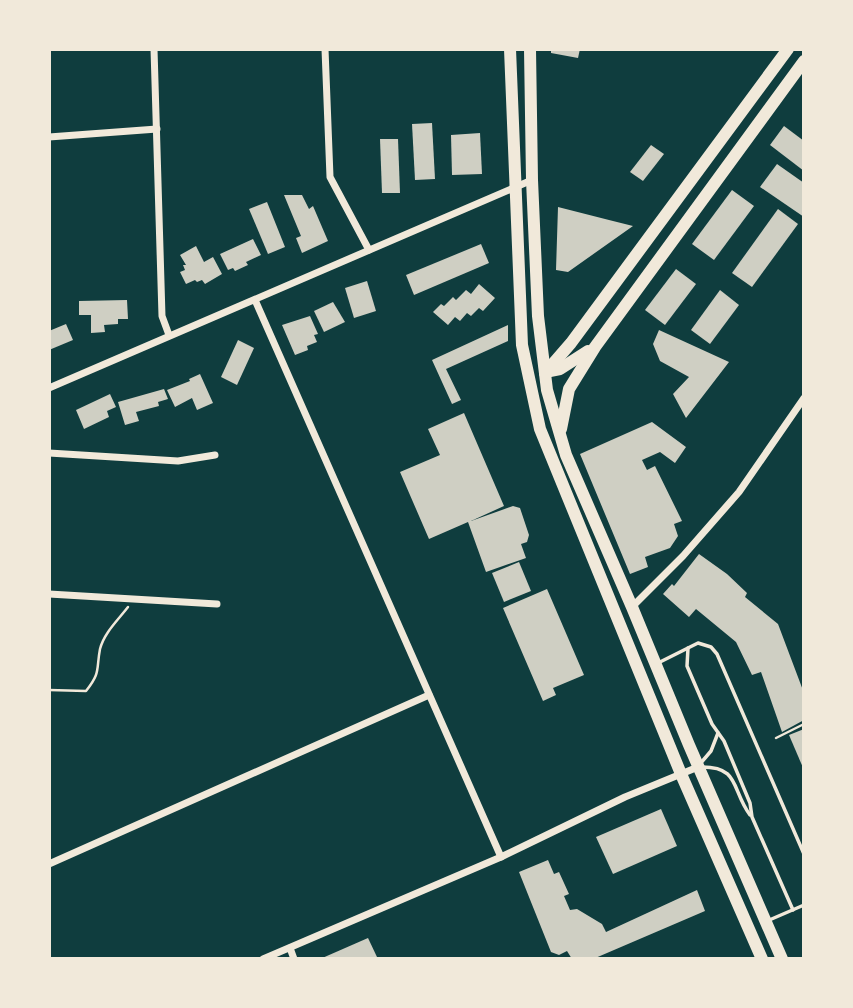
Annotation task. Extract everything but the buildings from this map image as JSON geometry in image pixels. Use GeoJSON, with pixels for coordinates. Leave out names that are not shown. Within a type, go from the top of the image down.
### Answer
{"type":"FeatureCollection","features":[{"type":"Feature","properties":{"kind":"main road"},"geometry":{"type":"LineString","coordinates":[[510,49],[522,345],[540,429],[681,774],[762,959]]}},
{"type":"Feature","properties":{"kind":"main road"},"geometry":{"type":"LineString","coordinates":[[530,49],[538,316],[545,373],[566,455],[782,959]]}},
{"type":"Feature","properties":{"kind":"main road"},"geometry":{"type":"LineString","coordinates":[[545,373],[571,343],[788,49]]}},
{"type":"Feature","properties":{"kind":"main road"},"geometry":{"type":"LineString","coordinates":[[560,432],[569,388],[594,347],[804,61]]}},
{"type":"Feature","properties":{"kind":"main road"},"geometry":{"type":"LineString","coordinates":[[528,378],[560,369],[594,347]]}},
{"type":"Feature","properties":{"kind":"street"},"geometry":{"type":"LineString","coordinates":[[154,49],[162,316],[169,335]]}},
{"type":"Feature","properties":{"kind":"street"},"geometry":{"type":"LineString","coordinates":[[325,49],[330,177],[369,250]]}},
{"type":"Feature","properties":{"kind":"street"},"geometry":{"type":"LineString","coordinates":[[49,136],[157,129]]}},
{"type":"Feature","properties":{"kind":"street"},"geometry":{"type":"LineString","coordinates":[[49,388],[532,180]]}},
{"type":"Feature","properties":{"kind":"street"},"geometry":{"type":"LineString","coordinates":[[256,300],[501,857]]}},
{"type":"Feature","properties":{"kind":"street"},"geometry":{"type":"LineString","coordinates":[[632,607],[689,549],[739,492],[804,398]]}},
{"type":"Feature","properties":{"kind":"street"},"geometry":{"type":"LineString","coordinates":[[49,453],[178,461],[215,455]]}},
{"type":"Feature","properties":{"kind":"street"},"geometry":{"type":"LineString","coordinates":[[49,594],[217,604]]}},
{"type":"Feature","properties":{"kind":"street"},"geometry":{"type":"LineString","coordinates":[[49,864],[429,695]]}},
{"type":"Feature","properties":{"kind":"street"},"geometry":{"type":"LineString","coordinates":[[263,959],[501,857],[625,797],[698,767]]}},
{"type":"Feature","properties":{"kind":"street"},"geometry":{"type":"LineString","coordinates":[[289,948],[294,959]]}},
{"type":"Feature","properties":{"kind":"lane"},"geometry":{"type":"LineString","coordinates":[[655,664],[698,643],[710,647],[717,654],[804,854]]}},
{"type":"Feature","properties":{"kind":"lane"},"geometry":{"type":"LineString","coordinates":[[688,648],[687,666],[750,803],[752,817]]}},
{"type":"Feature","properties":{"kind":"lane"},"geometry":{"type":"LineString","coordinates":[[698,767],[711,751],[718,733]]}},
{"type":"Feature","properties":{"kind":"lane"},"geometry":{"type":"LineString","coordinates":[[698,767],[723,768],[729,774],[744,807],[752,817],[793,910]]}},
{"type":"Feature","properties":{"kind":"lane"},"geometry":{"type":"LineString","coordinates":[[766,921],[804,905]]}},
{"type":"Feature","properties":{"kind":"path"},"geometry":{"type":"LineString","coordinates":[[49,690],[86,691],[96,679],[100,666],[100,650],[105,637],[135,599]]}},
{"type":"Feature","properties":{"kind":"path"},"geometry":{"type":"LineString","coordinates":[[776,738],[804,724]]}}]}
